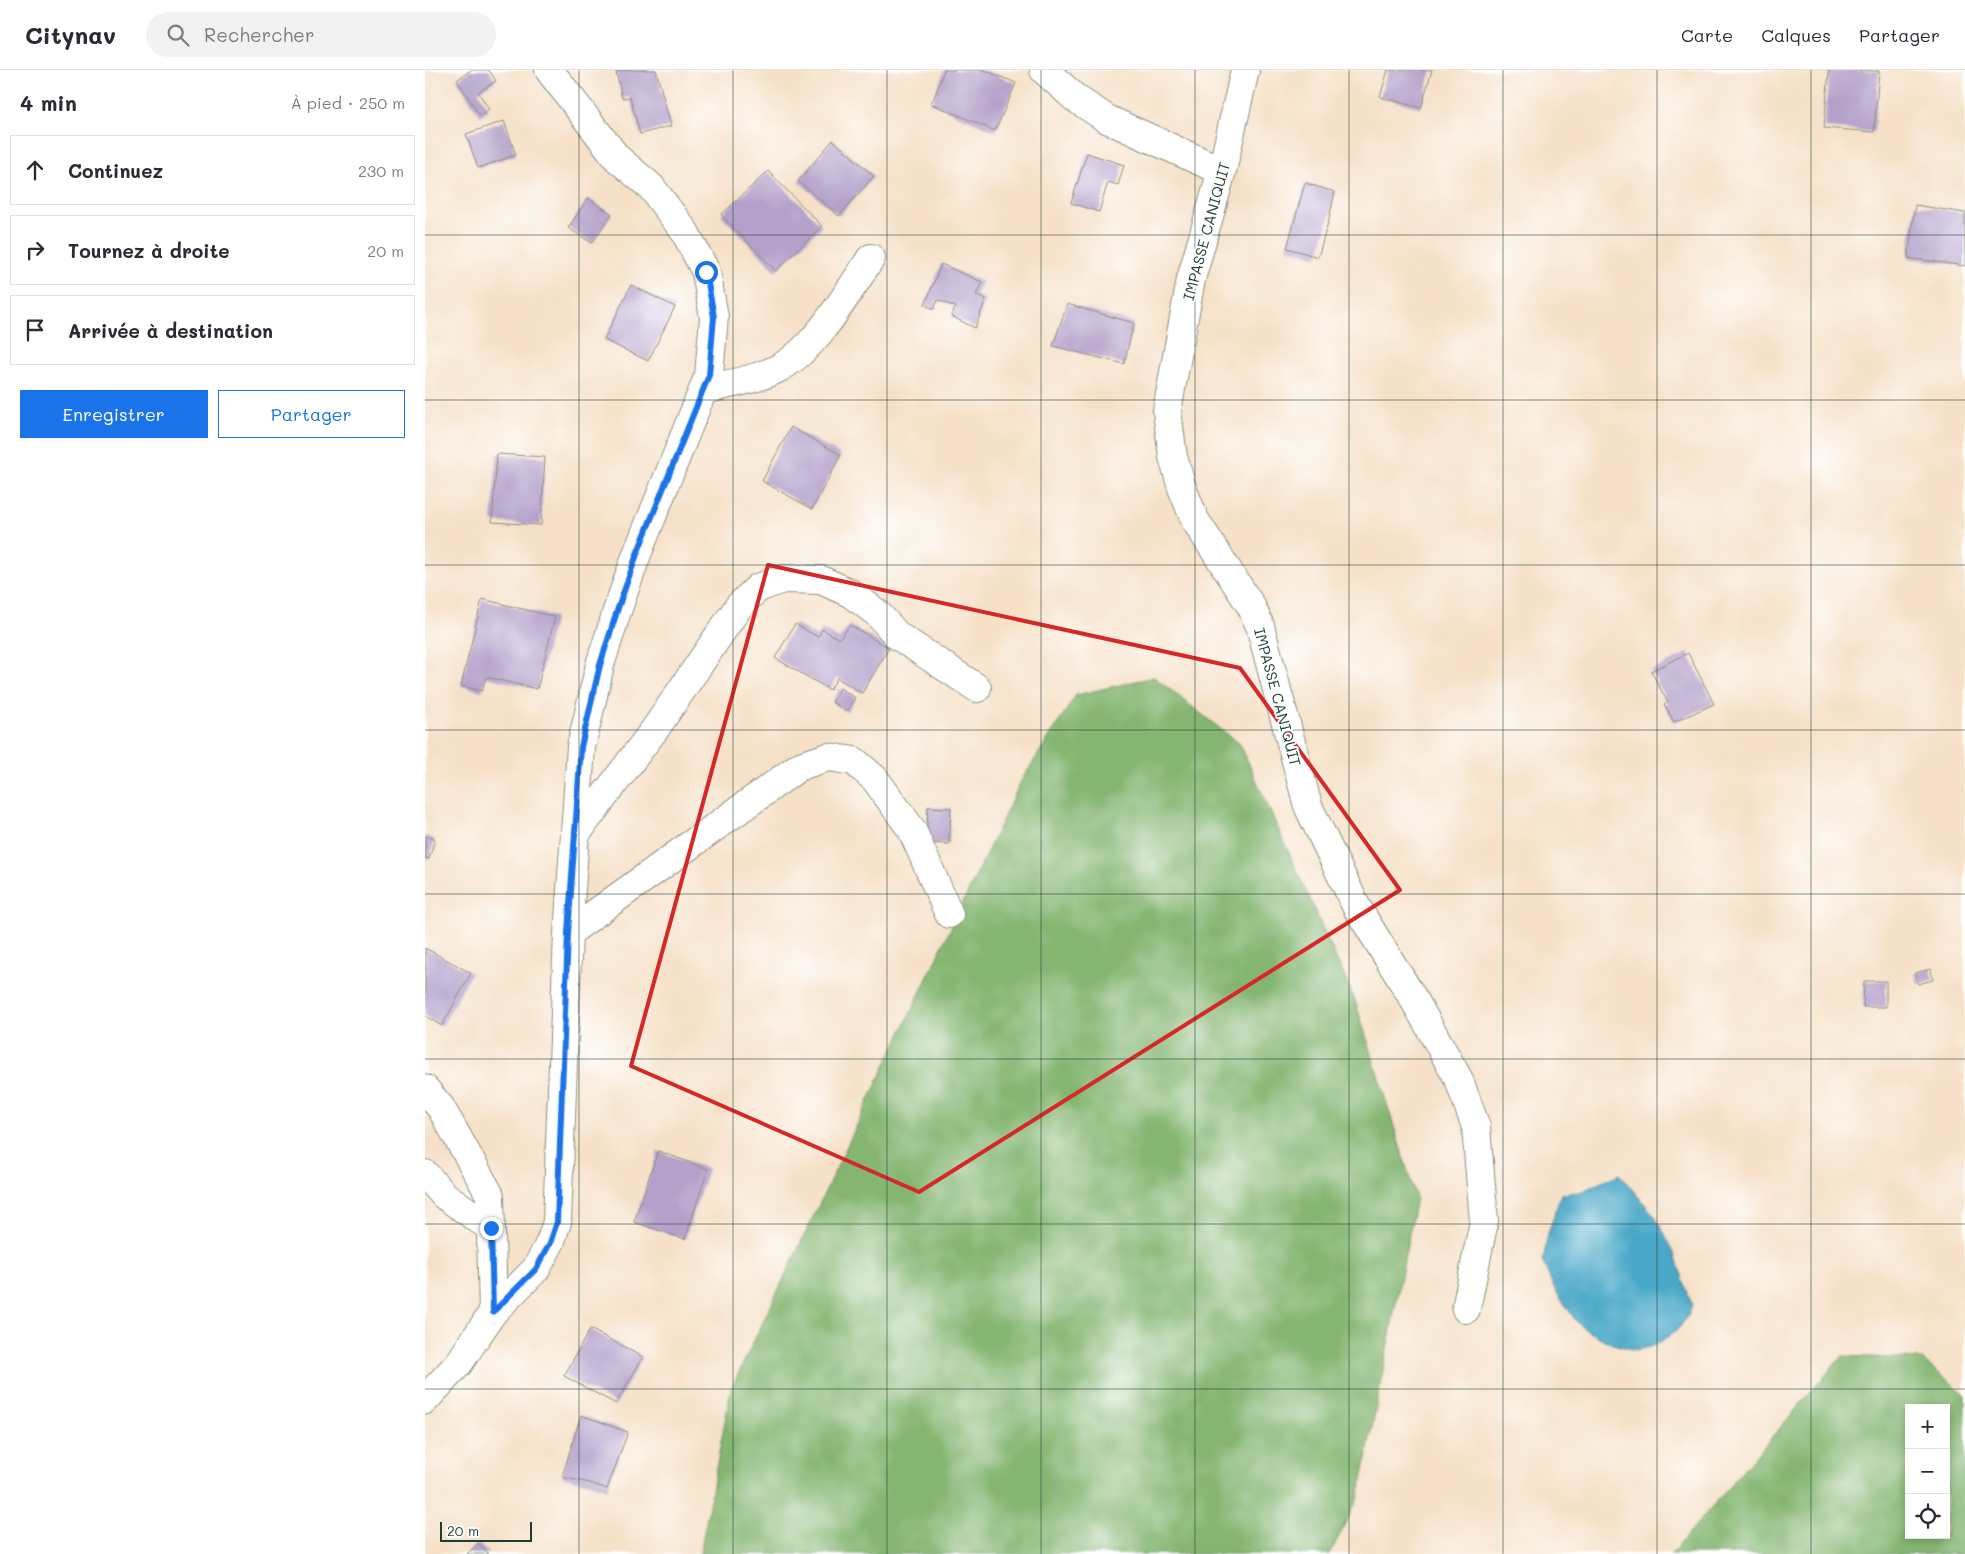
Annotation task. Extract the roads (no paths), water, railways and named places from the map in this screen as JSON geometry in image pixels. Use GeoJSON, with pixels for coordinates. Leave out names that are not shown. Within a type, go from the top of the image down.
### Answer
{"type":"FeatureCollection","features":[{"type":"Feature","properties":{"kind":"street"},"geometry":{"type":"LineString","coordinates":[[425,1400],[459,1363],[493,1312],[536,1269],[550,1243],[557,1222],[568,933],[581,747],[600,665],[637,554],[709,375],[714,317],[706,272],[685,232],[651,188],[617,158],[549,70]]}},
{"type":"Feature","properties":{"kind":"street"},"geometry":{"type":"LineString","coordinates":[[1044,70],[1075,98],[1107,120],[1222,171]]}},
{"type":"Feature","properties":{"kind":"street","name":"IMPASSE CANIQUIT"},"geometry":{"type":"LineString","coordinates":[[1245,70],[1222,171],[1191,279],[1167,412],[1173,457],[1181,488],[1195,520],[1251,606],[1260,626],[1308,806],[1356,906],[1416,1003],[1459,1080],[1476,1127],[1484,1221],[1466,1309]]}},
{"type":"Feature","properties":{"kind":"street"},"geometry":{"type":"LineString","coordinates":[[703,390],[756,377],[778,369],[796,357],[813,339],[835,310],[871,258]]}},
{"type":"Feature","properties":{"kind":"street"},"geometry":{"type":"LineString","coordinates":[[575,835],[655,729],[739,606],[758,588],[783,579],[821,580],[850,593],[877,613],[898,636],[977,688]]}},
{"type":"Feature","properties":{"kind":"street"},"geometry":{"type":"LineString","coordinates":[[568,933],[800,766],[828,757],[854,761],[875,778],[913,830],[949,914]]}},
{"type":"Feature","properties":{"kind":"street"},"geometry":{"type":"LineString","coordinates":[[425,1089],[441,1108],[490,1194],[493,1312]]}},
{"type":"Feature","properties":{"kind":"street"},"geometry":{"type":"LineString","coordinates":[[425,1174],[444,1195],[491,1228]]}},
{"type":"Feature","properties":{"kind":"water"},"geometry":{"type":"Polygon","coordinates":[[[1619,1174],[1655,1216],[1675,1255],[1692,1305],[1680,1327],[1663,1341],[1650,1347],[1636,1350],[1612,1344],[1586,1330],[1576,1321],[1555,1290],[1543,1263],[1547,1237],[1561,1194],[1580,1192],[1619,1174]]]}}]}
